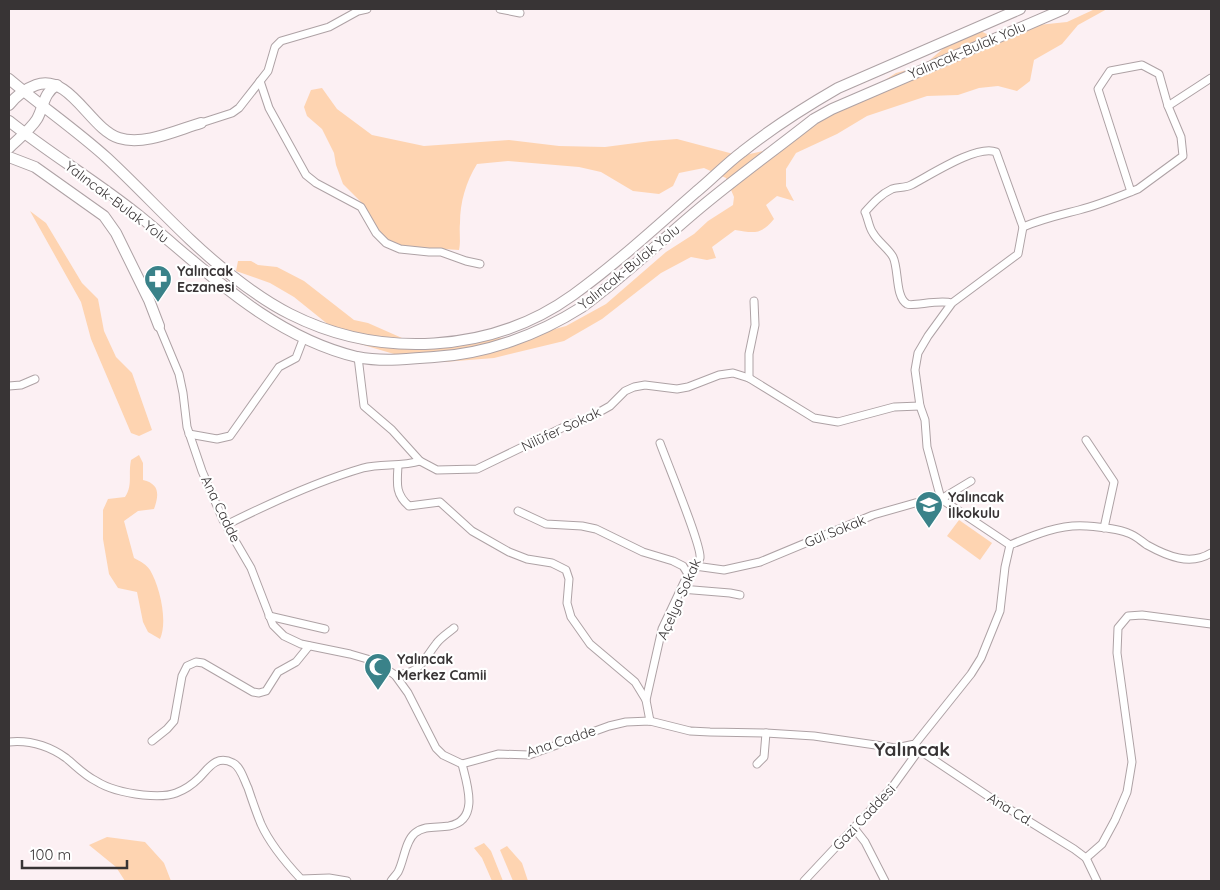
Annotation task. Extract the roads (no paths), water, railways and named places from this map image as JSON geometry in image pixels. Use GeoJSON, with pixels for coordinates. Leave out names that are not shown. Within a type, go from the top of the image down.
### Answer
{"type":"FeatureCollection","features":[{"type":"Feature","properties":{"kind":"main road","name":"Yalıncak-Bulak Yolu"},"geometry":{"type":"LineString","coordinates":[[9,79],[107,158],[147,199],[231,275],[266,300],[290,314],[333,332],[361,339],[396,343],[436,344],[482,337],[506,329],[549,309],[571,296],[597,276],[741,152],[812,104],[838,88],[1020,9]]}},
{"type":"Feature","properties":{"kind":"main road","name":"Yalıncak-Bulak Yolu"},"geometry":{"type":"LineString","coordinates":[[9,121],[23,133],[136,212],[211,277],[288,330],[324,346],[358,357],[390,360],[455,356],[487,349],[548,326],[583,306],[702,206],[814,119],[832,109],[933,64],[1064,9]]}},
{"type":"Feature","properties":{"kind":"main road"},"geometry":{"type":"LineString","coordinates":[[9,106],[23,92],[43,83],[52,83],[75,99],[102,126],[118,138],[145,140],[201,123]]}},
{"type":"Feature","properties":{"kind":"main road"},"geometry":{"type":"LineString","coordinates":[[9,148],[36,120],[50,90],[57,85]]}},
{"type":"Feature","properties":{"kind":"main road"},"geometry":{"type":"LineString","coordinates":[[9,157],[35,167],[104,216],[116,232],[149,300],[159,326]]}},
{"type":"Feature","properties":{"kind":"street"},"geometry":{"type":"LineString","coordinates":[[201,123],[240,108],[268,70],[275,47],[281,41],[329,27],[358,11],[366,9]]}},
{"type":"Feature","properties":{"kind":"street"},"geometry":{"type":"LineString","coordinates":[[500,9],[520,13]]}},
{"type":"Feature","properties":{"kind":"street"},"geometry":{"type":"LineString","coordinates":[[1023,227],[1042,219],[1081,210],[1138,190],[1183,156],[1182,137],[1168,106],[1159,74],[1142,65],[1110,71],[1098,89],[1131,192]]}},
{"type":"Feature","properties":{"kind":"street"},"geometry":{"type":"LineString","coordinates":[[1168,106],[1211,78]]}},
{"type":"Feature","properties":{"kind":"street"},"geometry":{"type":"LineString","coordinates":[[260,81],[269,108],[306,174],[316,183],[361,207],[376,233],[386,243],[400,249],[442,252],[480,264]]}},
{"type":"Feature","properties":{"kind":"street"},"geometry":{"type":"LineString","coordinates":[[952,303],[944,300],[915,305],[908,304],[901,298],[893,257],[872,232],[866,212],[877,199],[893,189],[908,186],[965,156],[991,150],[996,152],[1023,227],[1018,254],[952,303],[918,353],[915,370],[920,406],[925,420],[927,447],[941,499],[1010,545]]}},
{"type":"Feature","properties":{"kind":"street"},"geometry":{"type":"LineString","coordinates":[[749,378],[750,354],[755,325],[754,301]]}},
{"type":"Feature","properties":{"kind":"street","name":"Ana Cadde"},"geometry":{"type":"LineString","coordinates":[[159,326],[179,374],[186,427],[202,471],[226,525],[251,568],[272,625],[284,636],[301,644],[374,661],[396,675],[408,693],[436,748],[443,755],[462,764],[498,754],[528,755],[609,726],[626,722],[650,721],[690,731],[814,736],[896,748],[917,747]]}},
{"type":"Feature","properties":{"kind":"street"},"geometry":{"type":"LineString","coordinates":[[189,434],[217,439],[230,436],[279,367],[296,358],[304,337]]}},
{"type":"Feature","properties":{"kind":"street"},"geometry":{"type":"LineString","coordinates":[[226,525],[275,500],[332,479],[366,468],[398,466],[420,461],[392,430],[364,406],[358,357]]}},
{"type":"Feature","properties":{"kind":"street","name":"Nilüfer Sokak"},"geometry":{"type":"LineString","coordinates":[[420,461],[437,470],[477,469],[570,424],[587,419],[610,406],[625,391],[634,387],[645,384],[677,389],[688,387],[719,375],[733,373],[749,378],[814,418],[838,422],[894,407],[920,406]]}},
{"type":"Feature","properties":{"kind":"street"},"geometry":{"type":"LineString","coordinates":[[9,386],[21,386],[35,379]]}},
{"type":"Feature","properties":{"kind":"street"},"geometry":{"type":"LineString","coordinates":[[1086,440],[1114,482],[1104,528]]}},
{"type":"Feature","properties":{"kind":"street","name":"Açelya Sokak"},"geometry":{"type":"LineString","coordinates":[[646,700],[662,630],[688,574],[696,566],[700,557],[695,537],[660,442]]}},
{"type":"Feature","properties":{"kind":"street"},"geometry":{"type":"LineString","coordinates":[[398,466],[398,490],[401,499],[409,506],[440,502],[472,530],[509,552],[527,559],[552,563],[566,570],[569,579],[567,602],[571,617],[590,644],[634,682],[646,700],[650,721]]}},
{"type":"Feature","properties":{"kind":"street","name":"Gül Sokak"},"geometry":{"type":"LineString","coordinates":[[696,566],[724,570],[760,562],[873,515],[915,503],[941,499],[971,481]]}},
{"type":"Feature","properties":{"kind":"street"},"geometry":{"type":"LineString","coordinates":[[518,511],[546,524],[582,526],[596,529],[642,552],[673,561],[683,566],[688,574]]}},
{"type":"Feature","properties":{"kind":"street"},"geometry":{"type":"LineString","coordinates":[[1010,545],[1034,535],[1065,526],[1085,526],[1129,533],[1147,545],[1171,556],[1191,560],[1206,556],[1211,552]]}},
{"type":"Feature","properties":{"kind":"street"},"geometry":{"type":"LineString","coordinates":[[917,747],[924,733],[971,674],[981,658],[1000,611],[1005,566],[1010,545]]}},
{"type":"Feature","properties":{"kind":"street"},"geometry":{"type":"LineString","coordinates":[[681,589],[730,592],[740,595]]}},
{"type":"Feature","properties":{"kind":"street"},"geometry":{"type":"LineString","coordinates":[[1086,858],[1102,844],[1115,820],[1127,792],[1132,762],[1117,653],[1118,628],[1128,616],[1142,615],[1211,624]]}},
{"type":"Feature","properties":{"kind":"street"},"geometry":{"type":"LineString","coordinates":[[269,616],[325,629]]}},
{"type":"Feature","properties":{"kind":"street"},"geometry":{"type":"LineString","coordinates":[[396,675],[408,674],[417,669],[437,642],[454,628]]}},
{"type":"Feature","properties":{"kind":"street"},"geometry":{"type":"LineString","coordinates":[[152,741],[167,729],[174,720],[182,676],[187,666],[196,662],[203,663],[253,692],[259,693],[266,691],[278,672],[296,662],[309,646]]}},
{"type":"Feature","properties":{"kind":"street"},"geometry":{"type":"LineString","coordinates":[[757,764],[764,757],[766,733]]}},
{"type":"Feature","properties":{"kind":"street"},"geometry":{"type":"LineString","coordinates":[[9,742],[22,741],[46,747],[66,758],[78,770],[94,781],[108,788],[155,797],[176,794],[198,778],[207,767],[215,762],[224,760],[234,763],[242,774],[262,825],[279,853],[301,879],[329,878],[347,881]]}},
{"type":"Feature","properties":{"kind":"street","name":"Ana Cd."},"geometry":{"type":"LineString","coordinates":[[917,747],[988,796],[1074,849],[1086,858],[1097,881]]}},
{"type":"Feature","properties":{"kind":"street","name":"Gazi Caddesi"},"geometry":{"type":"LineString","coordinates":[[804,881],[893,786],[917,747]]}},
{"type":"Feature","properties":{"kind":"street"},"geometry":{"type":"LineString","coordinates":[[391,881],[398,872],[412,837],[416,832],[427,828],[450,826],[462,820],[467,814],[469,793],[462,764]]}},
{"type":"Feature","properties":{"kind":"street"},"geometry":{"type":"LineString","coordinates":[[854,828],[864,842],[885,881]]}},
{"type":"Feature","properties":{"kind":"place","name":"Yalıncak Eczanesi"},"geometry":{"type":"Point","coordinates":[158,303]}},
{"type":"Feature","properties":{"kind":"place","name":"Yalıncak İlkokulu"},"geometry":{"type":"Point","coordinates":[929,529]}},
{"type":"Feature","properties":{"kind":"place","name":"Yalıncak Merkez Camii"},"geometry":{"type":"Point","coordinates":[378,691]}},
{"type":"Feature","properties":{"kind":"district","name":"Yalıncak"},"geometry":{"type":"Point","coordinates":[912,749]}}]}
